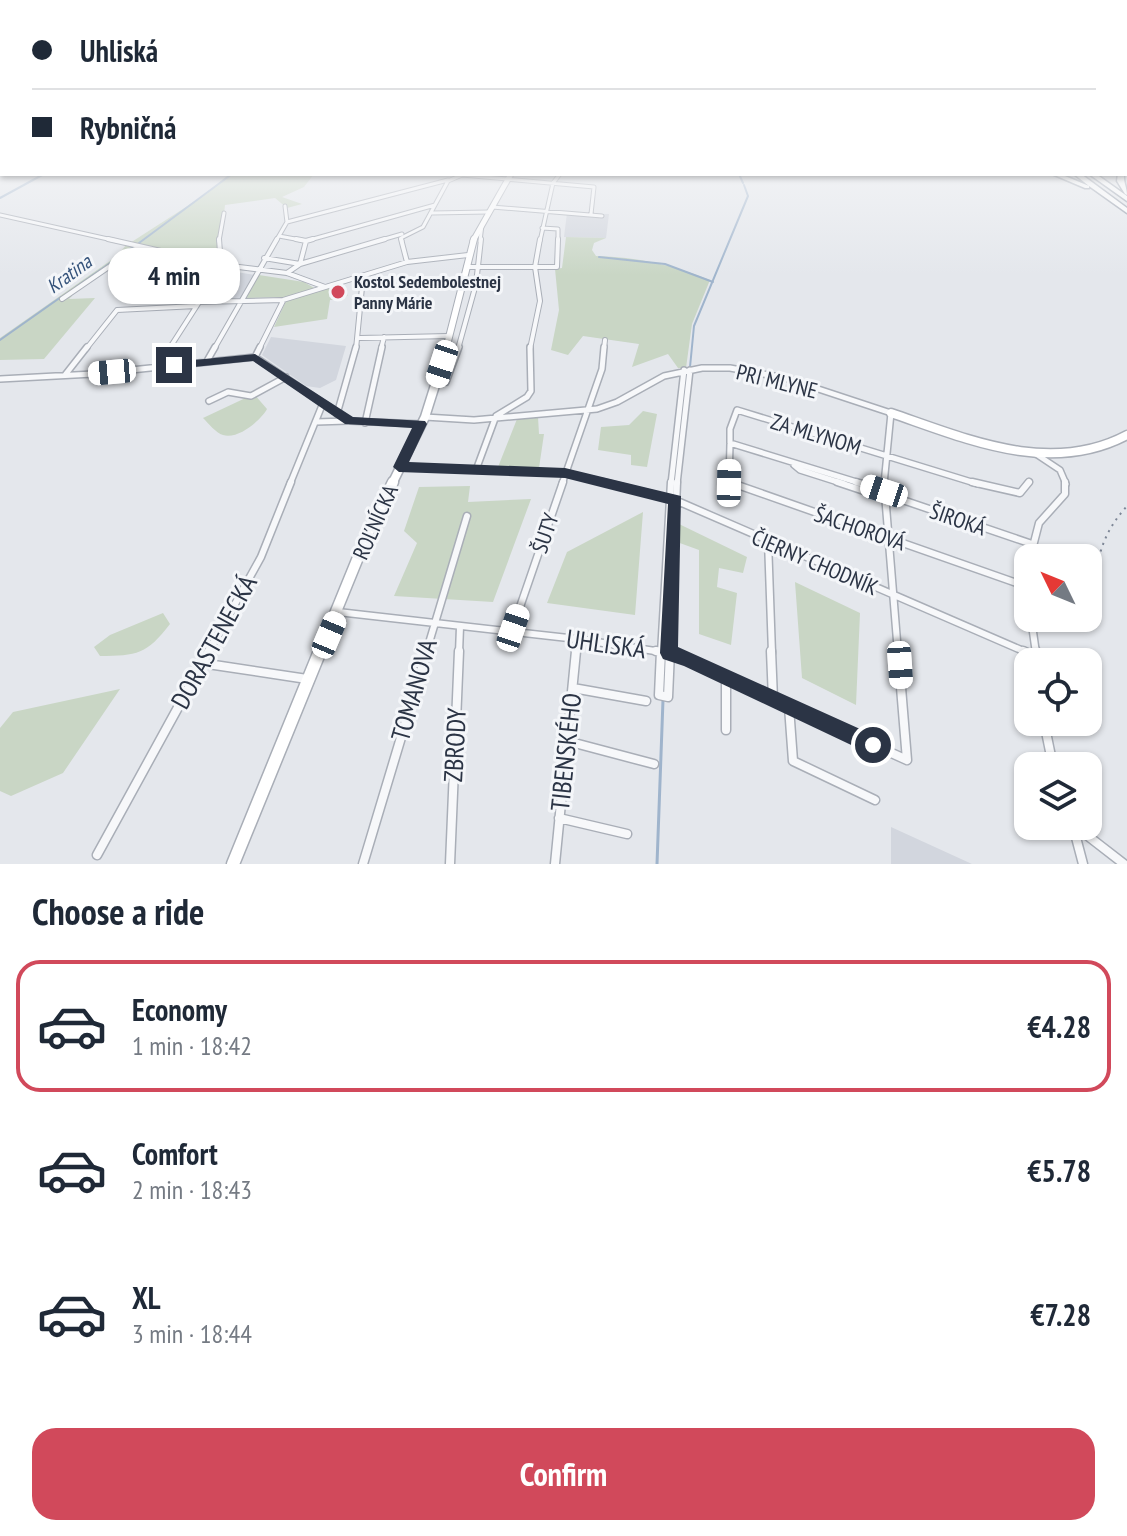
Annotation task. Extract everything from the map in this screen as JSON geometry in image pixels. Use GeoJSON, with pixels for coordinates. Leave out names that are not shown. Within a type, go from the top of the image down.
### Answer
{"type":"FeatureCollection","features":[{"type":"Feature","properties":{"kind":"highway"},"geometry":{"type":"LineString","coordinates":[[1100,194],[1110,199]]}},
{"type":"Feature","properties":{"kind":"highway"},"geometry":{"type":"LineString","coordinates":[[1104,194],[1127,211]]}},
{"type":"Feature","properties":{"kind":"highway"},"geometry":{"type":"LineString","coordinates":[[1111,194],[1127,211]]}},
{"type":"Feature","properties":{"kind":"street"},"geometry":{"type":"LineString","coordinates":[[287,222],[392,194]]}},
{"type":"Feature","properties":{"kind":"street"},"geometry":{"type":"LineString","coordinates":[[287,273],[300,264],[421,228],[442,194]]}},
{"type":"Feature","properties":{"kind":"street","name":"ROĽNÍCKA"},"geometry":{"type":"LineString","coordinates":[[446,382],[462,345],[475,291],[482,224],[498,194]]}},
{"type":"Feature","properties":{"kind":"street"},"geometry":{"type":"LineString","coordinates":[[476,470],[496,418],[531,391],[529,352],[540,301],[535,267],[550,194]]}},
{"type":"Feature","properties":{"kind":"street"},"geometry":{"type":"LineString","coordinates":[[591,214],[593,194]]}},
{"type":"Feature","properties":{"kind":"street"},"geometry":{"type":"LineString","coordinates":[[279,236],[306,241],[436,205]]}},
{"type":"Feature","properties":{"kind":"street"},"geometry":{"type":"LineString","coordinates":[[207,361],[287,222],[285,206]]}},
{"type":"Feature","properties":{"kind":"street"},"geometry":{"type":"LineString","coordinates":[[432,213],[490,209],[602,216]]}},
{"type":"Feature","properties":{"kind":"street"},"geometry":{"type":"LineString","coordinates":[[156,367],[222,265],[219,241],[227,222],[224,213]]}},
{"type":"Feature","properties":{"kind":"street"},"geometry":{"type":"LineString","coordinates":[[0,215],[222,265],[287,273],[325,287]]}},
{"type":"Feature","properties":{"kind":"street"},"geometry":{"type":"LineString","coordinates":[[466,267],[557,267],[558,229],[542,228]]}},
{"type":"Feature","properties":{"kind":"street","name":"ROĽNÍCKA"},"geometry":{"type":"LineString","coordinates":[[233,864],[359,554],[423,420],[449,340],[468,254],[480,234]]}},
{"type":"Feature","properties":{"kind":"street"},"geometry":{"type":"LineString","coordinates":[[400,236],[407,262]]}},
{"type":"Feature","properties":{"kind":"street"},"geometry":{"type":"LineString","coordinates":[[300,264],[306,241]]}},
{"type":"Feature","properties":{"kind":"street"},"geometry":{"type":"LineString","coordinates":[[62,299],[136,246]]}},
{"type":"Feature","properties":{"kind":"street"},"geometry":{"type":"LineString","coordinates":[[135,288],[163,252]]}},
{"type":"Feature","properties":{"kind":"street"},"geometry":{"type":"LineString","coordinates":[[64,376],[117,310],[283,300],[418,259],[480,252]]}},
{"type":"Feature","properties":{"kind":"street"},"geometry":{"type":"LineString","coordinates":[[264,258],[300,264]]}},
{"type":"Feature","properties":{"kind":"street"},"geometry":{"type":"LineString","coordinates":[[337,414],[359,338],[363,277]]}},
{"type":"Feature","properties":{"kind":"street"},"geometry":{"type":"LineString","coordinates":[[255,357],[283,300]]}},
{"type":"Feature","properties":{"kind":"street"},"geometry":{"type":"LineString","coordinates":[[365,423],[384,337]]}},
{"type":"Feature","properties":{"kind":"street"},"geometry":{"type":"LineString","coordinates":[[359,338],[449,340],[462,345]]}},
{"type":"Feature","properties":{"kind":"street","name":"ŠUTY"},"geometry":{"type":"LineString","coordinates":[[511,633],[602,369],[605,340]]}},
{"type":"Feature","properties":{"kind":"street"},"geometry":{"type":"LineString","coordinates":[[0,379],[64,376],[255,357],[350,421]]}},
{"type":"Feature","properties":{"kind":"street","name":"PRI MLYNE"},"geometry":{"type":"LineString","coordinates":[[350,421],[467,420],[588,410],[609,406],[649,382],[687,370],[721,368],[757,372],[1003,448],[1036,454],[1093,449],[1116,443],[1127,435]]}},
{"type":"Feature","properties":{"kind":"street"},"geometry":{"type":"LineString","coordinates":[[665,652],[668,697],[659,695],[665,652],[672,500],[687,370]]}},
{"type":"Feature","properties":{"kind":"street"},"geometry":{"type":"LineString","coordinates":[[209,401],[228,392],[251,396],[286,377]]}},
{"type":"Feature","properties":{"kind":"street","name":"DORASTENECKÁ"},"geometry":{"type":"LineString","coordinates":[[97,855],[261,557],[323,403]]}},
{"type":"Feature","properties":{"kind":"street","name":"ZA MLYNOM"},"geometry":{"type":"LineString","coordinates":[[730,443],[730,429],[737,410],[1011,493],[1020,493],[1029,482]]}},
{"type":"Feature","properties":{"kind":"street"},"geometry":{"type":"LineString","coordinates":[[891,413],[885,455],[885,494],[895,596]]}},
{"type":"Feature","properties":{"kind":"street"},"geometry":{"type":"LineString","coordinates":[[316,422],[350,421]]}},
{"type":"Feature","properties":{"kind":"street","name":"ŠIROKÁ"},"geometry":{"type":"LineString","coordinates":[[730,443],[794,464],[800,470],[885,494],[1032,544]]}},
{"type":"Feature","properties":{"kind":"street","name":"ŠACHOROVÁ"},"geometry":{"type":"LineString","coordinates":[[730,443],[729,483],[1014,584]]}},
{"type":"Feature","properties":{"kind":"street"},"geometry":{"type":"LineString","coordinates":[[1032,544],[1039,523],[1065,494],[1067,486],[1060,470],[1036,454]]}},
{"type":"Feature","properties":{"kind":"street","name":"ČIERNY CHODNÍK"},"geometry":{"type":"LineString","coordinates":[[399,467],[565,473],[672,500],[1014,650]]}},
{"type":"Feature","properties":{"kind":"street","name":"TOMANOVA"},"geometry":{"type":"LineString","coordinates":[[363,864],[467,516]]}},
{"type":"Feature","properties":{"kind":"street"},"geometry":{"type":"LineString","coordinates":[[768,541],[773,699]]}},
{"type":"Feature","properties":{"kind":"street","name":"UHLISKÁ"},"geometry":{"type":"LineString","coordinates":[[338,612],[665,652],[907,760],[895,596]]}},
{"type":"Feature","properties":{"kind":"street","name":"ZBRODY"},"geometry":{"type":"LineString","coordinates":[[450,864],[460,627]]}},
{"type":"Feature","properties":{"kind":"street","name":"TIBENSKÉHO"},"geometry":{"type":"LineString","coordinates":[[555,864],[577,639]]}},
{"type":"Feature","properties":{"kind":"street"},"geometry":{"type":"LineString","coordinates":[[201,663],[310,679]]}},
{"type":"Feature","properties":{"kind":"street"},"geometry":{"type":"LineString","coordinates":[[726,677],[726,730]]}},
{"type":"Feature","properties":{"kind":"street"},"geometry":{"type":"LineString","coordinates":[[573,688],[646,701]]}},
{"type":"Feature","properties":{"kind":"street"},"geometry":{"type":"LineString","coordinates":[[789,707],[793,761],[875,800]]}},
{"type":"Feature","properties":{"kind":"street"},"geometry":{"type":"LineString","coordinates":[[567,741],[654,764]]}},
{"type":"Feature","properties":{"kind":"street"},"geometry":{"type":"LineString","coordinates":[[559,818],[627,834]]}},
{"type":"Feature","properties":{"kind":"street"},"geometry":{"type":"LineString","coordinates":[[1077,840],[1083,864]]}},
{"type":"Feature","properties":{"kind":"street"},"geometry":{"type":"LineString","coordinates":[[1092,840],[1124,864]]}},
{"type":"Feature","properties":{"kind":"shaded area"},"geometry":{"type":"Polygon","coordinates":[[[567,213],[609,214],[606,238],[564,237],[567,213]]]}},
{"type":"Feature","properties":{"kind":"shaded area"},"geometry":{"type":"Polygon","coordinates":[[[224,270],[255,275],[240,299],[205,299],[224,270]]]}},
{"type":"Feature","properties":{"kind":"shaded area"},"geometry":{"type":"Polygon","coordinates":[[[271,337],[346,346],[336,380],[320,388],[306,386],[262,355],[271,337]]]}},
{"type":"Feature","properties":{"kind":"shaded area"},"geometry":{"type":"Polygon","coordinates":[[[891,827],[972,864],[891,864],[891,827]]]}},
{"type":"Feature","properties":{"kind":"green space"},"geometry":{"type":"Polygon","coordinates":[[[288,194],[282,197],[302,204],[287,208],[275,198],[225,205],[220,263],[130,243],[203,196],[288,194]]]}},
{"type":"Feature","properties":{"kind":"green space"},"geometry":{"type":"Polygon","coordinates":[[[566,237],[606,238],[594,243],[592,250],[596,256],[654,263],[710,280],[692,324],[686,368],[678,368],[668,354],[632,367],[639,344],[583,336],[568,355],[551,350],[559,310],[555,269],[562,268],[566,237]]]}},
{"type":"Feature","properties":{"kind":"green space"},"geometry":{"type":"Polygon","coordinates":[[[126,245],[136,247],[68,295],[72,296],[69,299],[95,298],[44,359],[0,360],[0,338],[117,256],[126,245]]]}},
{"type":"Feature","properties":{"kind":"green space"},"geometry":{"type":"Polygon","coordinates":[[[259,275],[304,282],[316,289],[289,297],[245,298],[259,275]]]}},
{"type":"Feature","properties":{"kind":"green space"},"geometry":{"type":"Polygon","coordinates":[[[337,286],[329,297],[334,298],[339,293],[348,295],[342,300],[330,300],[327,319],[274,327],[286,301],[337,286]]]}},
{"type":"Feature","properties":{"kind":"green space"},"geometry":{"type":"Polygon","coordinates":[[[254,394],[267,409],[242,432],[223,435],[203,418],[254,394]]]}},
{"type":"Feature","properties":{"kind":"green space"},"geometry":{"type":"Polygon","coordinates":[[[643,411],[657,414],[647,467],[631,465],[631,455],[598,450],[601,427],[629,425],[643,411]]]}},
{"type":"Feature","properties":{"kind":"green space"},"geometry":{"type":"Polygon","coordinates":[[[538,417],[539,434],[544,434],[539,468],[498,467],[517,419],[538,417]]]}},
{"type":"Feature","properties":{"kind":"green space"},"geometry":{"type":"Polygon","coordinates":[[[470,486],[468,502],[531,499],[493,602],[394,596],[417,543],[404,531],[419,487],[470,486]]]}},
{"type":"Feature","properties":{"kind":"green space"},"geometry":{"type":"Polygon","coordinates":[[[643,512],[635,615],[547,603],[567,552],[643,512]]]}},
{"type":"Feature","properties":{"kind":"green space"},"geometry":{"type":"Polygon","coordinates":[[[679,524],[747,557],[743,573],[719,568],[717,587],[737,593],[731,645],[699,634],[699,550],[677,542],[679,524]]]}},
{"type":"Feature","properties":{"kind":"green space"},"geometry":{"type":"Polygon","coordinates":[[[795,582],[860,613],[856,705],[802,678],[795,582]]]}},
{"type":"Feature","properties":{"kind":"green space"},"geometry":{"type":"Polygon","coordinates":[[[163,613],[170,624],[155,642],[140,651],[100,656],[94,647],[110,635],[163,613]]]}},
{"type":"Feature","properties":{"kind":"green space"},"geometry":{"type":"Polygon","coordinates":[[[120,689],[63,773],[11,796],[0,791],[0,728],[13,712],[120,689]]]}},
{"type":"Feature","properties":{"kind":"waterway"},"geometry":{"type":"LineString","coordinates":[[0,198],[7,194]]}},
{"type":"Feature","properties":{"kind":"waterway","name":"Kratina"},"geometry":{"type":"LineString","coordinates":[[139,243],[205,194]]}},
{"type":"Feature","properties":{"kind":"waterway"},"geometry":{"type":"LineString","coordinates":[[712,282],[747,194]]}},
{"type":"Feature","properties":{"kind":"waterway","name":"Kratina"},"geometry":{"type":"LineString","coordinates":[[76,287],[133,247]]}},
{"type":"Feature","properties":{"kind":"waterway"},"geometry":{"type":"LineString","coordinates":[[599,257],[665,264],[712,282]]}},
{"type":"Feature","properties":{"kind":"waterway"},"geometry":{"type":"LineString","coordinates":[[690,367],[694,326],[712,282]]}},
{"type":"Feature","properties":{"kind":"waterway","name":"Kratina"},"geometry":{"type":"LineString","coordinates":[[0,340],[61,297]]}},
{"type":"Feature","properties":{"kind":"waterway"},"geometry":{"type":"LineString","coordinates":[[664,691],[665,658]]}},
{"type":"Feature","properties":{"kind":"waterway"},"geometry":{"type":"LineString","coordinates":[[657,864],[663,700]]}},
{"type":"Feature","properties":{"kind":"railway"},"geometry":{"type":"LineString","coordinates":[[1102,546],[1127,506]]}},
{"type":"Feature","properties":{"kind":"place","name":"Kostol Sedembolestnej Panny Márie"},"geometry":{"type":"Point","coordinates":[338,292]}},
{"type":"Feature","properties":{"kind":"route"},"geometry":{"type":"LineString","coordinates":[[174,365],[255,357],[350,421],[421,424],[399,467],[565,473],[675,500],[669,653],[686,658],[873,745]]}}]}
